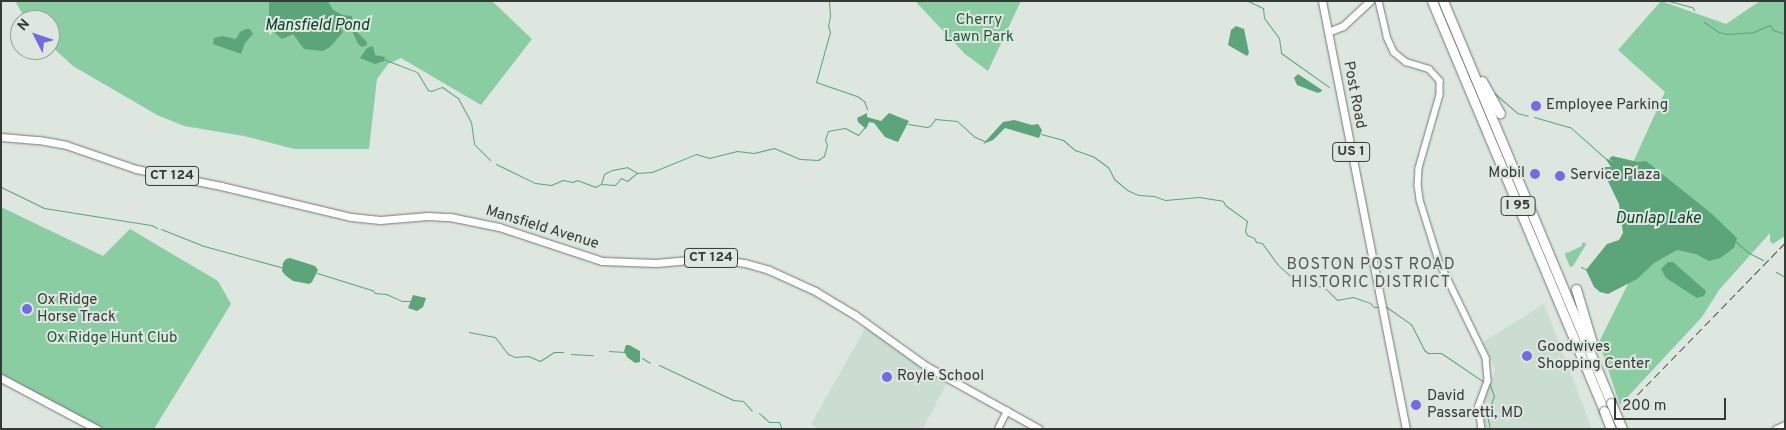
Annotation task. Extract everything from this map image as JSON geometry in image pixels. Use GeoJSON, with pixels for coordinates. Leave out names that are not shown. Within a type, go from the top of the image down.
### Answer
{"type":"FeatureCollection","features":[{"type":"Feature","properties":{"kind":"highway","name":"I 95"},"geometry":{"type":"LineString","coordinates":[[1432,1],[1612,429]]}},
{"type":"Feature","properties":{"kind":"highway","name":"I 95"},"geometry":{"type":"LineString","coordinates":[[1444,3],[1622,429]]}},
{"type":"Feature","properties":{"kind":"highway"},"geometry":{"type":"LineString","coordinates":[[1444,3],[1500,113]]}},
{"type":"Feature","properties":{"kind":"highway"},"geometry":{"type":"LineString","coordinates":[[1576,289],[1610,401]]}},
{"type":"Feature","properties":{"kind":"main road","name":"Post Road"},"geometry":{"type":"LineString","coordinates":[[1322,1],[1406,429]]}},
{"type":"Feature","properties":{"kind":"main road"},"geometry":{"type":"LineString","coordinates":[[1328,32],[1343,26],[1370,1]]}},
{"type":"Feature","properties":{"kind":"main road","name":"Mansfield Avenue"},"geometry":{"type":"LineString","coordinates":[[1,137],[40,140],[66,145],[136,169],[221,186],[351,217],[380,220],[443,217],[499,227],[602,260],[656,263],[712,258],[745,263],[769,270],[815,292],[855,315],[922,364],[1039,429]]}},
{"type":"Feature","properties":{"kind":"main road"},"geometry":{"type":"LineString","coordinates":[[1,378],[97,429]]}},
{"type":"Feature","properties":{"kind":"main road"},"geometry":{"type":"LineString","coordinates":[[1776,429],[1785,425]]}},
{"type":"Feature","properties":{"kind":"street"},"geometry":{"type":"LineString","coordinates":[[1378,1],[1387,37],[1394,52],[1406,62],[1429,70],[1440,81],[1440,95],[1419,168],[1420,200],[1439,261],[1486,358],[1488,381],[1479,406],[1482,429]]}},
{"type":"Feature","properties":{"kind":"street"},"geometry":{"type":"LineString","coordinates":[[998,429],[1007,411]]}},
{"type":"Feature","properties":{"kind":"shaded area","name":"Goodwives Shopping Center"},"geometry":{"type":"Polygon","coordinates":[[[1544,304],[1592,429],[1486,429],[1482,410],[1484,398],[1495,370],[1483,342],[1544,304]]]}},
{"type":"Feature","properties":{"kind":"shaded area","name":"Royle School"},"geometry":{"type":"Polygon","coordinates":[[[866,327],[946,384],[923,429],[819,429],[811,424],[866,327]]]}},
{"type":"Feature","properties":{"kind":"green space"},"geometry":{"type":"Polygon","coordinates":[[[15,1],[492,1],[532,39],[481,105],[401,58],[388,64],[377,79],[369,149],[294,149],[244,136],[184,126],[157,115],[73,66],[60,54],[60,10],[20,10],[15,1]]]}},
{"type":"Feature","properties":{"kind":"green space","name":"Cherry Lawn Park"},"geometry":{"type":"Polygon","coordinates":[[[915,1],[1021,1],[988,71],[965,54],[915,1]]]}},
{"type":"Feature","properties":{"kind":"green space"},"geometry":{"type":"Polygon","coordinates":[[[1661,1],[1726,24],[1760,1],[1785,1],[1785,236],[1773,244],[1770,241],[1770,233],[1719,290],[1702,317],[1620,405],[1599,342],[1655,230],[1626,178],[1665,92],[1618,50],[1661,1]]]}},
{"type":"Feature","properties":{"kind":"green space","name":"Ox Ridge Hunt Club"},"geometry":{"type":"Polygon","coordinates":[[[1,207],[103,256],[130,229],[218,281],[231,304],[154,429],[103,429],[1,374],[1,207]]]}},
{"type":"Feature","properties":{"kind":"green space"},"geometry":{"type":"Polygon","coordinates":[[[1585,242],[1584,244],[1587,243],[1573,266],[1570,267],[1565,255],[1566,251],[1567,253],[1582,246],[1582,243],[1585,242]]]}},
{"type":"Feature","properties":{"kind":"water","name":"Mansfield Pond"},"geometry":{"type":"Polygon","coordinates":[[[269,1],[328,1],[333,10],[343,15],[352,16],[353,28],[367,42],[367,45],[362,47],[358,44],[352,31],[341,22],[339,25],[343,32],[330,47],[323,51],[304,49],[293,34],[282,39],[276,34],[269,16],[269,1]]]}},
{"type":"Feature","properties":{"kind":"water"},"geometry":{"type":"Polygon","coordinates":[[[1236,26],[1244,29],[1249,53],[1247,56],[1228,45],[1231,30],[1236,26]]]}},
{"type":"Feature","properties":{"kind":"water"},"geometry":{"type":"Polygon","coordinates":[[[250,29],[253,34],[245,43],[241,54],[213,44],[214,38],[222,36],[236,39],[240,32],[250,29]]]}},
{"type":"Feature","properties":{"kind":"water"},"geometry":{"type":"Polygon","coordinates":[[[373,46],[375,55],[385,57],[384,61],[375,64],[360,58],[367,48],[373,46]]]}},
{"type":"Feature","properties":{"kind":"water"},"geometry":{"type":"Polygon","coordinates":[[[1298,74],[1322,91],[1318,93],[1297,85],[1294,78],[1298,74]]]}},
{"type":"Feature","properties":{"kind":"water"},"geometry":{"type":"Polygon","coordinates":[[[867,113],[867,117],[881,121],[889,113],[909,121],[898,142],[885,137],[874,123],[869,122],[866,129],[858,122],[857,118],[867,113]]]}},
{"type":"Feature","properties":{"kind":"water"},"geometry":{"type":"Polygon","coordinates":[[[1014,120],[1032,125],[1038,124],[1042,130],[1039,138],[1005,128],[993,140],[983,144],[1003,122],[1014,120]]]}},
{"type":"Feature","properties":{"kind":"water","name":"Dunlap Lake"},"geometry":{"type":"Polygon","coordinates":[[[1612,156],[1638,162],[1646,161],[1712,214],[1737,238],[1734,248],[1720,258],[1709,261],[1696,254],[1677,250],[1654,263],[1637,279],[1608,294],[1600,292],[1594,287],[1586,270],[1607,244],[1619,240],[1623,233],[1619,204],[1604,173],[1605,167],[1611,167],[1605,158],[1614,162],[1609,159],[1612,156]]]}},
{"type":"Feature","properties":{"kind":"water"},"geometry":{"type":"Polygon","coordinates":[[[290,258],[315,266],[318,270],[312,282],[309,284],[293,281],[285,275],[282,271],[283,263],[286,259],[290,258]]]}},
{"type":"Feature","properties":{"kind":"water"},"geometry":{"type":"Polygon","coordinates":[[[1668,262],[1673,262],[1706,291],[1704,296],[1697,298],[1666,278],[1661,269],[1668,262]]]}},
{"type":"Feature","properties":{"kind":"water"},"geometry":{"type":"Polygon","coordinates":[[[413,295],[426,298],[423,307],[417,311],[408,308],[413,295]]]}},
{"type":"Feature","properties":{"kind":"water"},"geometry":{"type":"Polygon","coordinates":[[[626,345],[640,351],[640,362],[635,363],[627,357],[624,351],[626,345]]]}},
{"type":"Feature","properties":{"kind":"waterway"},"geometry":{"type":"LineString","coordinates":[[829,1],[830,16],[828,26],[830,32],[816,82],[857,96],[864,101],[867,109]]}},
{"type":"Feature","properties":{"kind":"waterway"},"geometry":{"type":"LineString","coordinates":[[1248,1],[1263,8],[1264,18],[1279,38],[1281,53],[1329,87]]}},
{"type":"Feature","properties":{"kind":"waterway"},"geometry":{"type":"LineString","coordinates":[[1669,1],[1692,7],[1694,10]]}},
{"type":"Feature","properties":{"kind":"waterway"},"geometry":{"type":"LineString","coordinates":[[1704,22],[1719,32],[1727,34],[1753,32],[1770,25],[1773,30],[1785,34]]}},
{"type":"Feature","properties":{"kind":"waterway"},"geometry":{"type":"LineString","coordinates":[[383,59],[417,72],[428,90],[431,91],[442,87],[458,98],[471,122],[474,144],[490,160]]}},
{"type":"Feature","properties":{"kind":"waterway"},"geometry":{"type":"LineString","coordinates":[[1493,92],[1517,113],[1528,116]]}},
{"type":"Feature","properties":{"kind":"waterway"},"geometry":{"type":"LineString","coordinates":[[1534,117],[1570,127],[1605,158]]}},
{"type":"Feature","properties":{"kind":"waterway"},"geometry":{"type":"LineString","coordinates":[[908,124],[927,127],[935,119],[957,121],[975,137],[984,141]]}},
{"type":"Feature","properties":{"kind":"waterway"},"geometry":{"type":"LineString","coordinates":[[496,164],[535,183],[551,185],[563,180],[573,182],[577,180],[595,187],[601,184],[604,174],[612,170],[627,167],[637,173],[652,172],[696,154],[709,158],[737,151],[754,153],[774,148],[800,159],[818,160],[824,156],[827,145],[825,140],[828,131],[845,128],[858,135],[865,127]]}},
{"type":"Feature","properties":{"kind":"waterway"},"geometry":{"type":"LineString","coordinates":[[1041,134],[1063,140],[1075,150],[1094,157],[1108,167],[1114,179],[1127,190],[1138,195],[1154,196],[1165,200],[1199,197],[1223,201],[1225,205],[1247,221],[1245,231],[1247,235],[1254,238],[1256,242],[1262,243],[1277,264],[1295,280],[1303,285],[1324,287],[1337,300],[1353,297],[1370,303],[1374,307],[1379,307]]}},
{"type":"Feature","properties":{"kind":"waterway"},"geometry":{"type":"LineString","coordinates":[[601,184],[615,185],[621,178],[627,181],[637,173]]}},
{"type":"Feature","properties":{"kind":"waterway"},"geometry":{"type":"LineString","coordinates":[[1,187],[44,208],[151,225],[157,228]]}},
{"type":"Feature","properties":{"kind":"waterway"},"geometry":{"type":"LineString","coordinates":[[161,229],[204,246],[284,268]]}},
{"type":"Feature","properties":{"kind":"waterway"},"geometry":{"type":"LineString","coordinates":[[1735,241],[1749,253],[1763,260]]}},
{"type":"Feature","properties":{"kind":"waterway"},"geometry":{"type":"LineString","coordinates":[[1581,267],[1587,270]]}},
{"type":"Feature","properties":{"kind":"waterway"},"geometry":{"type":"LineString","coordinates":[[1776,272],[1785,277]]}},
{"type":"Feature","properties":{"kind":"waterway"},"geometry":{"type":"LineString","coordinates":[[317,273],[372,290],[375,293],[386,294],[402,301],[410,301]]}},
{"type":"Feature","properties":{"kind":"waterway"},"geometry":{"type":"LineString","coordinates":[[1385,306],[1411,324],[1424,350],[1428,353],[1441,353],[1484,382]]}},
{"type":"Feature","properties":{"kind":"waterway"},"geometry":{"type":"LineString","coordinates":[[469,332],[495,337],[508,354],[515,357],[528,356],[540,361],[554,352],[563,352]]}},
{"type":"Feature","properties":{"kind":"waterway"},"geometry":{"type":"LineString","coordinates":[[609,351],[625,352]]}},
{"type":"Feature","properties":{"kind":"waterway"},"geometry":{"type":"LineString","coordinates":[[571,354],[593,355]]}},
{"type":"Feature","properties":{"kind":"waterway"},"geometry":{"type":"LineString","coordinates":[[642,358],[650,363]]}},
{"type":"Feature","properties":{"kind":"waterway"},"geometry":{"type":"LineString","coordinates":[[659,365],[733,400],[743,401],[752,411]]}},
{"type":"Feature","properties":{"kind":"waterway"},"geometry":{"type":"LineString","coordinates":[[1490,385],[1494,396],[1487,415],[1490,429]]}},
{"type":"Feature","properties":{"kind":"waterway"},"geometry":{"type":"LineString","coordinates":[[759,413],[769,422],[779,422],[782,429]]}},
{"type":"Feature","properties":{"kind":"railway"},"geometry":{"type":"LineString","coordinates":[[1604,429],[1785,243]]}},
{"type":"Feature","properties":{"kind":"place","name":"Employee Parking"},"geometry":{"type":"Point","coordinates":[1536,106]}},
{"type":"Feature","properties":{"kind":"place","name":"Mobil"},"geometry":{"type":"Point","coordinates":[1535,174]}},
{"type":"Feature","properties":{"kind":"place","name":"Service Plaza"},"geometry":{"type":"Point","coordinates":[1560,176]}},
{"type":"Feature","properties":{"kind":"place","name":"Ox Ridge Horse Track"},"geometry":{"type":"Point","coordinates":[27,309]}},
{"type":"Feature","properties":{"kind":"place","name":"Goodwives Shopping Center"},"geometry":{"type":"Point","coordinates":[1527,356]}},
{"type":"Feature","properties":{"kind":"place","name":"Royle School"},"geometry":{"type":"Point","coordinates":[887,377]}},
{"type":"Feature","properties":{"kind":"place","name":"David Passaretti, MD"},"geometry":{"type":"Point","coordinates":[1416,405]}},
{"type":"Feature","properties":{"kind":"district","name":"BOSTON POST ROAD HISTORIC DISTRICT"},"geometry":{"type":"Point","coordinates":[1371,274]}}]}
